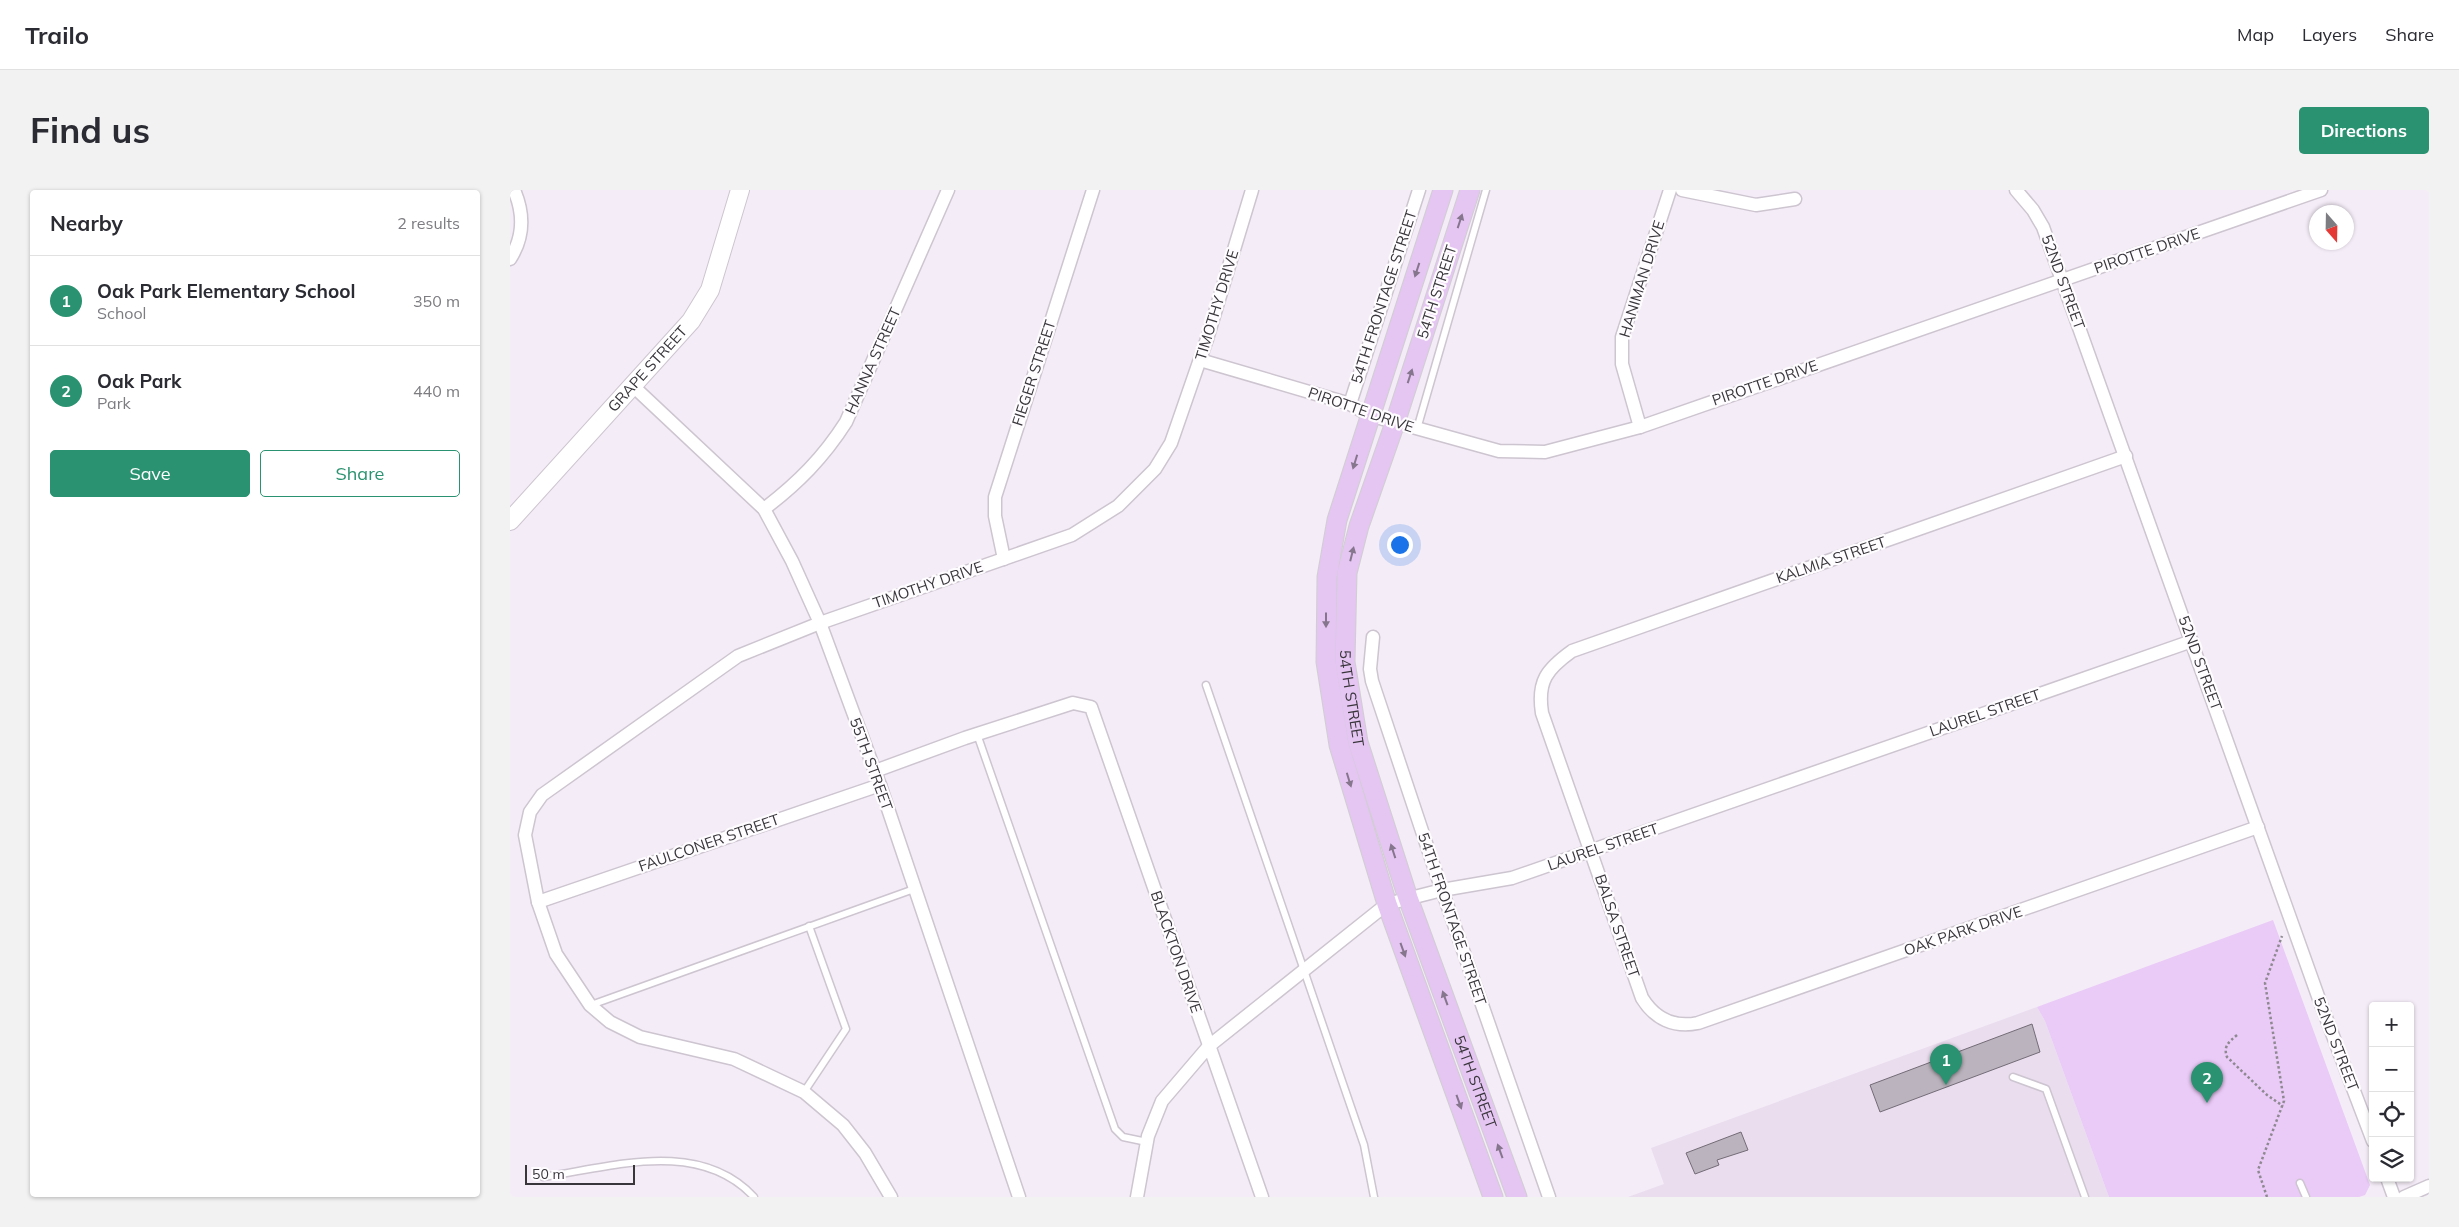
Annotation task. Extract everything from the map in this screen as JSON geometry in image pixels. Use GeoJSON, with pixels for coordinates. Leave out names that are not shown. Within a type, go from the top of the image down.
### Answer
{"type":"FeatureCollection","features":[{"type":"Feature","properties":{"kind":"main road","name":"54TH STREET"},"geometry":{"type":"LineString","coordinates":[[1443,190],[1337,520],[1326,577],[1326,662],[1339,745],[1387,904],[1494,1197]]}},
{"type":"Feature","properties":{"kind":"main road","name":"54TH STREET"},"geometry":{"type":"LineString","coordinates":[[1470,190],[1395,423],[1359,526],[1348,573],[1345,662],[1358,742],[1408,898],[1517,1197]]}},
{"type":"Feature","properties":{"kind":"street"},"geometry":{"type":"LineString","coordinates":[[510,259],[521,233],[522,219],[520,204],[514,190]]}},
{"type":"Feature","properties":{"kind":"street","name":"GRAPE STREET"},"geometry":{"type":"LineString","coordinates":[[510,521],[691,321],[710,290],[740,190]]}},
{"type":"Feature","properties":{"kind":"street","name":"HANNA STREET"},"geometry":{"type":"LineString","coordinates":[[764,509],[787,491],[828,451],[846,422],[948,190]]}},
{"type":"Feature","properties":{"kind":"street","name":"FIEGER STREET"},"geometry":{"type":"LineString","coordinates":[[1004,559],[995,516],[995,497],[1093,190]]}},
{"type":"Feature","properties":{"kind":"street","name":"TIMOTHY DRIVE"},"geometry":{"type":"LineString","coordinates":[[890,1197],[865,1153],[843,1125],[804,1092],[734,1059],[640,1037],[610,1022],[590,1005],[556,954],[538,902],[525,835],[530,812],[542,795],[738,656],[820,623],[1083,530],[1104,517],[1132,494],[1155,469],[1171,443],[1200,360],[1252,190]]}},
{"type":"Feature","properties":{"kind":"street","name":"54TH FRONTAGE STREET"},"geometry":{"type":"LineString","coordinates":[[1350,404],[1419,190]]}},
{"type":"Feature","properties":{"kind":"street","name":"HANIMAN DRIVE"},"geometry":{"type":"LineString","coordinates":[[1640,427],[1622,364],[1622,337],[1670,190]]}},
{"type":"Feature","properties":{"kind":"street"},"geometry":{"type":"LineString","coordinates":[[1682,190],[1756,205],[1795,199]]}},
{"type":"Feature","properties":{"kind":"street","name":"52ND STREET"},"geometry":{"type":"LineString","coordinates":[[2016,190],[2033,210],[2043,227],[2292,925],[2371,1137]]}},
{"type":"Feature","properties":{"kind":"street","name":"PIROTTE DRIVE"},"geometry":{"type":"LineString","coordinates":[[1200,360],[1350,404],[1370,415],[1395,423],[1499,451],[1545,452],[1640,427],[2062,280],[2296,194],[2322,190]]}},
{"type":"Feature","properties":{"kind":"street","name":"55TH STREET"},"geometry":{"type":"LineString","coordinates":[[633,386],[764,509],[792,561],[820,623],[880,785],[1019,1197]]}},
{"type":"Feature","properties":{"kind":"street","name":"KALMIA STREET"},"geometry":{"type":"LineString","coordinates":[[1544,677],[1554,663],[1572,651],[2126,456]]}},
{"type":"Feature","properties":{"kind":"street","name":"54TH FRONTAGE STREET"},"geometry":{"type":"LineString","coordinates":[[1373,637],[1370,669],[1372,682],[1549,1197]]}},
{"type":"Feature","properties":{"kind":"street","name":"LAUREL STREET"},"geometry":{"type":"LineString","coordinates":[[1137,1197],[1147,1142],[1162,1100],[1209,1046],[1303,969],[1387,904],[1442,890],[1512,878],[1592,852],[2192,641]]}},
{"type":"Feature","properties":{"kind":"street","name":"BALSA STREET"},"geometry":{"type":"LineString","coordinates":[[1544,677],[1540,696],[1542,713],[1642,998],[1653,1012],[1668,1022]]}},
{"type":"Feature","properties":{"kind":"street","name":"BLACKTON DRIVE"},"geometry":{"type":"LineString","coordinates":[[978,734],[1073,703],[1091,707],[1262,1197]]}},
{"type":"Feature","properties":{"kind":"street"},"geometry":{"type":"LineString","coordinates":[[875,771],[978,734]]}},
{"type":"Feature","properties":{"kind":"street","name":"FAULCONER STREET"},"geometry":{"type":"LineString","coordinates":[[538,902],[880,785]]}},
{"type":"Feature","properties":{"kind":"street","name":"OAK PARK DRIVE"},"geometry":{"type":"LineString","coordinates":[[1668,1022],[1678,1025],[1698,1023],[2258,827]]}},
{"type":"Feature","properties":{"kind":"street"},"geometry":{"type":"LineString","coordinates":[[2388,1182],[2394,1197]]}},
{"type":"Feature","properties":{"kind":"street"},"geometry":{"type":"LineString","coordinates":[[2404,1197],[2429,1186]]}},
{"type":"Feature","properties":{"kind":"lane"},"geometry":{"type":"LineString","coordinates":[[1417,429],[1486,190]]}},
{"type":"Feature","properties":{"kind":"lane"},"geometry":{"type":"LineString","coordinates":[[1206,684],[1364,1145],[1374,1197]]}},
{"type":"Feature","properties":{"kind":"lane"},"geometry":{"type":"LineString","coordinates":[[978,734],[1115,1129],[1123,1137],[1147,1142]]}},
{"type":"Feature","properties":{"kind":"lane"},"geometry":{"type":"LineString","coordinates":[[590,1005],[914,889]]}},
{"type":"Feature","properties":{"kind":"lane"},"geometry":{"type":"LineString","coordinates":[[804,1092],[846,1029],[809,926]]}},
{"type":"Feature","properties":{"kind":"lane"},"geometry":{"type":"LineString","coordinates":[[2013,1077],[2046,1089],[2085,1197]]}},
{"type":"Feature","properties":{"kind":"lane"},"geometry":{"type":"LineString","coordinates":[[543,1177],[672,1160],[701,1165],[715,1170],[740,1184],[754,1197]]}},
{"type":"Feature","properties":{"kind":"lane"},"geometry":{"type":"LineString","coordinates":[[2300,1182],[2306,1197]]}},
{"type":"Feature","properties":{"kind":"path"},"geometry":{"type":"LineString","coordinates":[[2267,1197],[2258,1170],[2284,1101],[2265,984],[2285,930],[2292,925]]}},
{"type":"Feature","properties":{"kind":"path"},"geometry":{"type":"LineString","coordinates":[[2237,1036],[2227,1043],[2225,1053],[2227,1057],[2267,1095],[2283,1106]]}},
{"type":"Feature","properties":{"kind":"shaded area"},"geometry":{"type":"Polygon","coordinates":[[[2273,920],[2370,1185],[2365,1195],[2359,1197],[2109,1197],[2045,1021],[2037,1007],[2273,920]]]}},
{"type":"Feature","properties":{"kind":"shaded area"},"geometry":{"type":"Polygon","coordinates":[[[2037,1007],[2045,1021],[2109,1197],[1628,1197],[1664,1184],[1651,1148],[2037,1007]]]}},
{"type":"Feature","properties":{"kind":"building"},"geometry":{"type":"Polygon","coordinates":[[[2032,1024],[2040,1052],[1880,1112],[1870,1085],[2032,1024]]]}},
{"type":"Feature","properties":{"kind":"building"},"geometry":{"type":"Polygon","coordinates":[[[1741,1132],[1748,1150],[1717,1160],[1719,1165],[1695,1174],[1686,1153],[1741,1132]]]}},
{"type":"Feature","properties":{"kind":"place","name":"Oak Park Elementary School"},"geometry":{"type":"Point","coordinates":[1946,1085]}},
{"type":"Feature","properties":{"kind":"place","name":"Oak Park"},"geometry":{"type":"Point","coordinates":[2207,1103]}}]}
